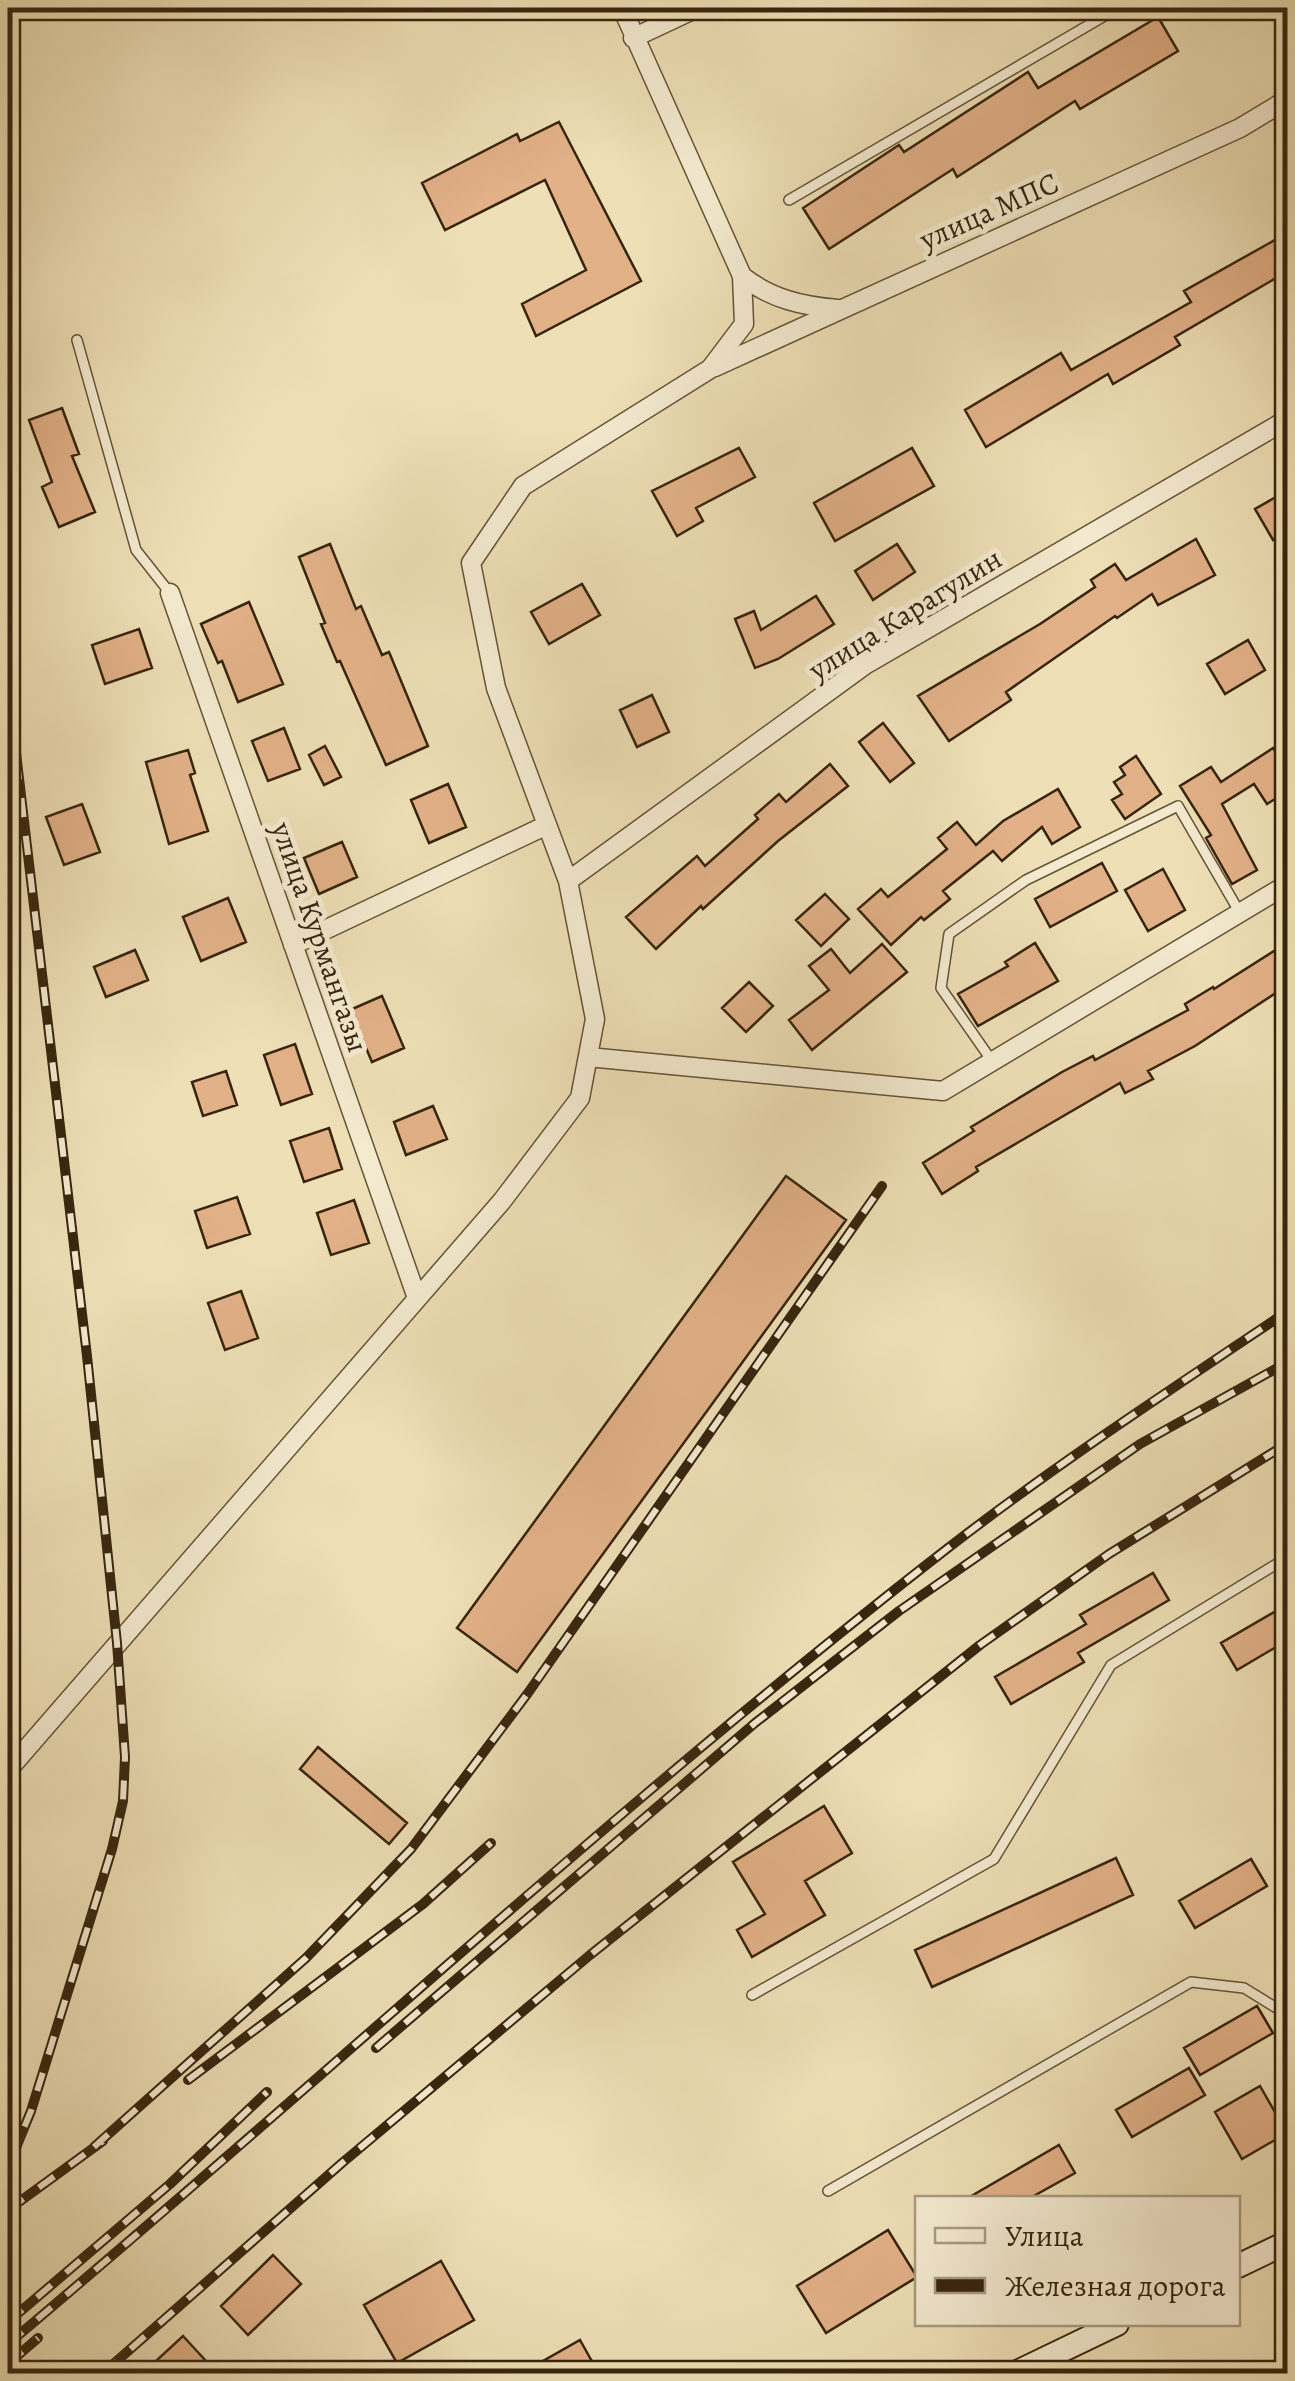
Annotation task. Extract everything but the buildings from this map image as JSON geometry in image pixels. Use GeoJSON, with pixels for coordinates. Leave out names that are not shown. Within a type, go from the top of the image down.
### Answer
{"type":"FeatureCollection","features":[{"type":"Feature","properties":{"kind":"main road"},"geometry":{"type":"LineString","coordinates":[[1240,2265],[1288,2242]]}},
{"type":"Feature","properties":{"kind":"main road"},"geometry":{"type":"LineString","coordinates":[[1013,2374],[1113,2326]]}},
{"type":"Feature","properties":{"kind":"street"},"geometry":{"type":"LineString","coordinates":[[8,1770],[502,1201],[580,1098],[595,1019],[568,881],[496,688],[471,563],[523,486],[710,369],[744,324],[742,276],[622,8]]}},
{"type":"Feature","properties":{"kind":"street"},"geometry":{"type":"LineString","coordinates":[[634,38],[697,8]]}},
{"type":"Feature","properties":{"kind":"street","name":"улица МПС"},"geometry":{"type":"LineString","coordinates":[[710,369],[1240,128],[1288,99]]}},
{"type":"Feature","properties":{"kind":"street"},"geometry":{"type":"LineString","coordinates":[[742,276],[760,291],[784,300],[839,310]]}},
{"type":"Feature","properties":{"kind":"street","name":"улица Карагулин"},"geometry":{"type":"LineString","coordinates":[[568,881],[865,665],[1288,419]]}},
{"type":"Feature","properties":{"kind":"street","name":"улица Курмангазы"},"geometry":{"type":"LineString","coordinates":[[170,593],[417,1298]]}},
{"type":"Feature","properties":{"kind":"street"},"geometry":{"type":"LineString","coordinates":[[293,945],[547,825]]}},
{"type":"Feature","properties":{"kind":"street"},"geometry":{"type":"LineString","coordinates":[[588,1057],[943,1091],[1288,884]]}},
{"type":"Feature","properties":{"kind":"lane"},"geometry":{"type":"LineString","coordinates":[[789,200],[1118,8]]}},
{"type":"Feature","properties":{"kind":"lane"},"geometry":{"type":"LineString","coordinates":[[77,340],[136,550],[170,593]]}},
{"type":"Feature","properties":{"kind":"lane"},"geometry":{"type":"LineString","coordinates":[[992,1061],[941,988],[948,934],[1026,880],[1178,806],[1240,913]]}},
{"type":"Feature","properties":{"kind":"lane"},"geometry":{"type":"LineString","coordinates":[[752,1995],[994,1859],[1111,1665],[1288,1556]]}},
{"type":"Feature","properties":{"kind":"lane"},"geometry":{"type":"LineString","coordinates":[[828,2192],[1192,1982],[1244,1988],[1288,2015]]}},
{"type":"Feature","properties":{"kind":"railway"},"geometry":{"type":"LineString","coordinates":[[8,685],[87,1356],[125,1757],[123,1801],[112,1849],[31,2111],[8,2167]]}},
{"type":"Feature","properties":{"kind":"railway"},"geometry":{"type":"LineString","coordinates":[[94,2147],[306,1958],[411,1849],[528,1693],[882,1186]]}},
{"type":"Feature","properties":{"kind":"railway"},"geometry":{"type":"LineString","coordinates":[[8,2344],[591,1841],[827,1644],[1031,1486],[1288,1311]]}},
{"type":"Feature","properties":{"kind":"railway"},"geometry":{"type":"LineString","coordinates":[[376,2048],[755,1723],[899,1611],[1140,1444],[1288,1362]]}},
{"type":"Feature","properties":{"kind":"railway"},"geometry":{"type":"LineString","coordinates":[[102,2374],[342,2163],[590,1955],[980,1645],[1109,1554],[1288,1443]]}},
{"type":"Feature","properties":{"kind":"railway"},"geometry":{"type":"LineString","coordinates":[[188,2080],[423,1904],[491,1843]]}},
{"type":"Feature","properties":{"kind":"railway"},"geometry":{"type":"LineString","coordinates":[[8,2322],[170,2184],[267,2092]]}},
{"type":"Feature","properties":{"kind":"railway"},"geometry":{"type":"LineString","coordinates":[[8,2210],[103,2141]]}},
{"type":"Feature","properties":{"kind":"railway"},"geometry":{"type":"LineString","coordinates":[[8,2364],[38,2338]]}}]}
